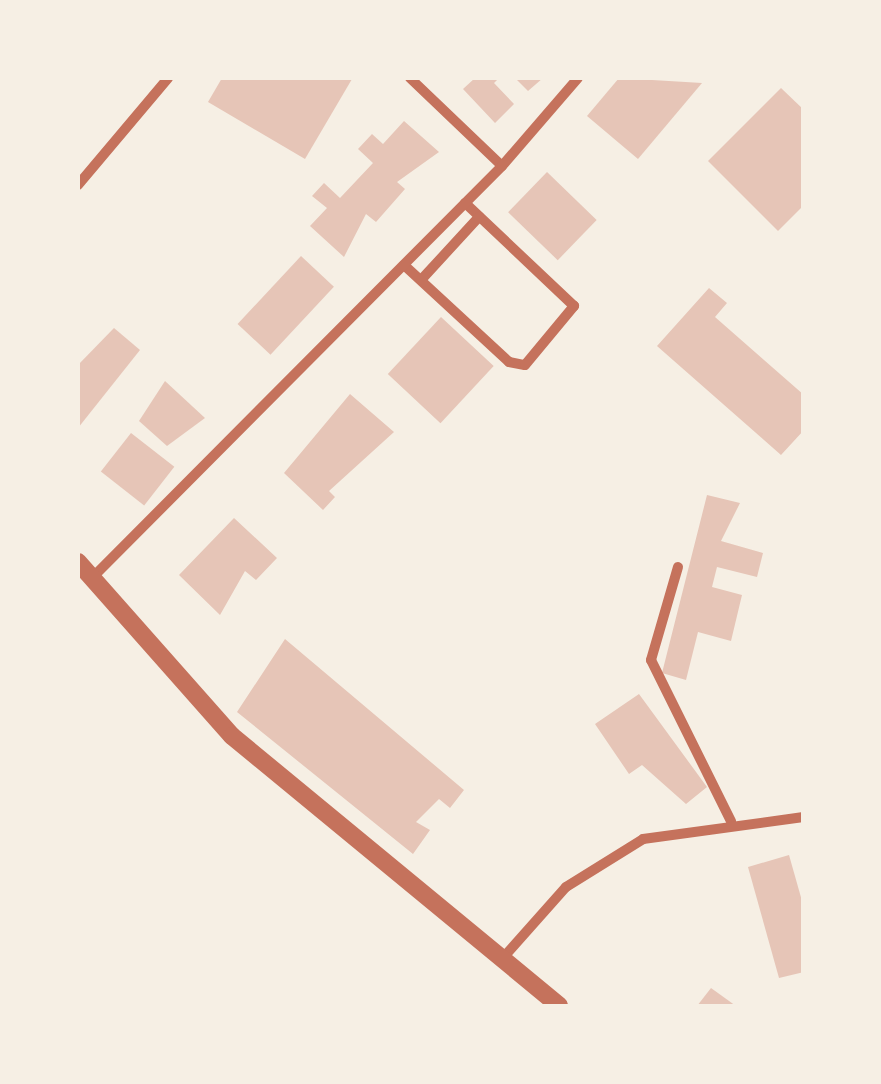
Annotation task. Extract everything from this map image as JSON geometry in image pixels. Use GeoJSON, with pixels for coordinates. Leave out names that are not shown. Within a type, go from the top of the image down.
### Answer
{"type":"FeatureCollection","features":[{"type":"Feature","properties":{"kind":"street"},"geometry":{"type":"LineString","coordinates":[[78,185],[168,78]]}},
{"type":"Feature","properties":{"kind":"street"},"geometry":{"type":"LineString","coordinates":[[92,578],[502,166],[578,78]]}},
{"type":"Feature","properties":{"kind":"street"},"geometry":{"type":"LineString","coordinates":[[418,80],[502,166]]}},
{"type":"Feature","properties":{"kind":"street"},"geometry":{"type":"LineString","coordinates":[[404,264],[509,362],[525,365],[574,306],[465,204]]}},
{"type":"Feature","properties":{"kind":"street"},"geometry":{"type":"LineString","coordinates":[[421,280],[479,217]]}},
{"type":"Feature","properties":{"kind":"street"},"geometry":{"type":"LineString","coordinates":[[78,562],[232,736],[559,1006]]}},
{"type":"Feature","properties":{"kind":"street"},"geometry":{"type":"LineString","coordinates":[[678,567],[651,660],[731,821]]}},
{"type":"Feature","properties":{"kind":"street"},"geometry":{"type":"LineString","coordinates":[[502,959],[566,887],[643,838],[731,821],[804,817]]}},
{"type":"Feature","properties":{"kind":"building"},"geometry":{"type":"Polygon","coordinates":[[[222,78],[352,79],[305,159],[208,102],[222,78]]]}},
{"type":"Feature","properties":{"kind":"building"},"geometry":{"type":"Polygon","coordinates":[[[475,78],[499,78],[494,83],[514,104],[495,123],[463,89],[475,78]]]}},
{"type":"Feature","properties":{"kind":"building"},"geometry":{"type":"Polygon","coordinates":[[[515,78],[543,78],[528,91],[515,78]]]}},
{"type":"Feature","properties":{"kind":"building"},"geometry":{"type":"Polygon","coordinates":[[[619,78],[702,83],[638,159],[587,116],[619,78]]]}},
{"type":"Feature","properties":{"kind":"building"},"geometry":{"type":"Polygon","coordinates":[[[781,88],[804,110],[804,205],[778,231],[708,161],[781,88]]]}},
{"type":"Feature","properties":{"kind":"building"},"geometry":{"type":"Polygon","coordinates":[[[404,121],[439,152],[397,182],[405,189],[376,222],[366,214],[344,257],[310,226],[327,208],[312,196],[324,183],[340,198],[373,163],[358,149],[372,134],[383,144],[404,121]]]}},
{"type":"Feature","properties":{"kind":"building"},"geometry":{"type":"Polygon","coordinates":[[[547,172],[597,220],[558,260],[508,212],[547,172]]]}},
{"type":"Feature","properties":{"kind":"building"},"geometry":{"type":"Polygon","coordinates":[[[301,256],[334,287],[270,355],[238,324],[301,256]]]}},
{"type":"Feature","properties":{"kind":"building"},"geometry":{"type":"Polygon","coordinates":[[[709,288],[727,303],[715,317],[804,395],[804,430],[781,455],[657,346],[709,288]]]}},
{"type":"Feature","properties":{"kind":"building"},"geometry":{"type":"Polygon","coordinates":[[[441,317],[494,366],[440,423],[388,374],[441,317]]]}},
{"type":"Feature","properties":{"kind":"building"},"geometry":{"type":"Polygon","coordinates":[[[114,328],[140,350],[78,428],[78,365],[114,328]]]}},
{"type":"Feature","properties":{"kind":"building"},"geometry":{"type":"Polygon","coordinates":[[[165,381],[205,418],[167,446],[139,421],[165,381]]]}},
{"type":"Feature","properties":{"kind":"building"},"geometry":{"type":"Polygon","coordinates":[[[350,394],[394,432],[329,491],[335,497],[323,510],[284,473],[350,394]]]}},
{"type":"Feature","properties":{"kind":"building"},"geometry":{"type":"Polygon","coordinates":[[[131,433],[174,467],[144,505],[101,472],[131,433]]]}},
{"type":"Feature","properties":{"kind":"building"},"geometry":{"type":"Polygon","coordinates":[[[707,495],[740,503],[721,541],[763,553],[757,577],[717,567],[712,587],[742,595],[731,641],[698,632],[686,680],[662,673],[707,495]]]}},
{"type":"Feature","properties":{"kind":"building"},"geometry":{"type":"Polygon","coordinates":[[[234,518],[277,558],[256,580],[245,571],[220,615],[179,575],[234,518]]]}},
{"type":"Feature","properties":{"kind":"building"},"geometry":{"type":"Polygon","coordinates":[[[285,639],[464,790],[450,808],[439,799],[416,822],[430,830],[413,854],[237,712],[285,639]]]}},
{"type":"Feature","properties":{"kind":"building"},"geometry":{"type":"Polygon","coordinates":[[[639,694],[707,787],[686,804],[642,765],[629,774],[595,724],[639,694]]]}},
{"type":"Feature","properties":{"kind":"building"},"geometry":{"type":"Polygon","coordinates":[[[789,855],[804,908],[804,972],[779,978],[748,867],[789,855]]]}},
{"type":"Feature","properties":{"kind":"building"},"geometry":{"type":"Polygon","coordinates":[[[711,988],[736,1006],[697,1006],[711,988]]]}}]}
